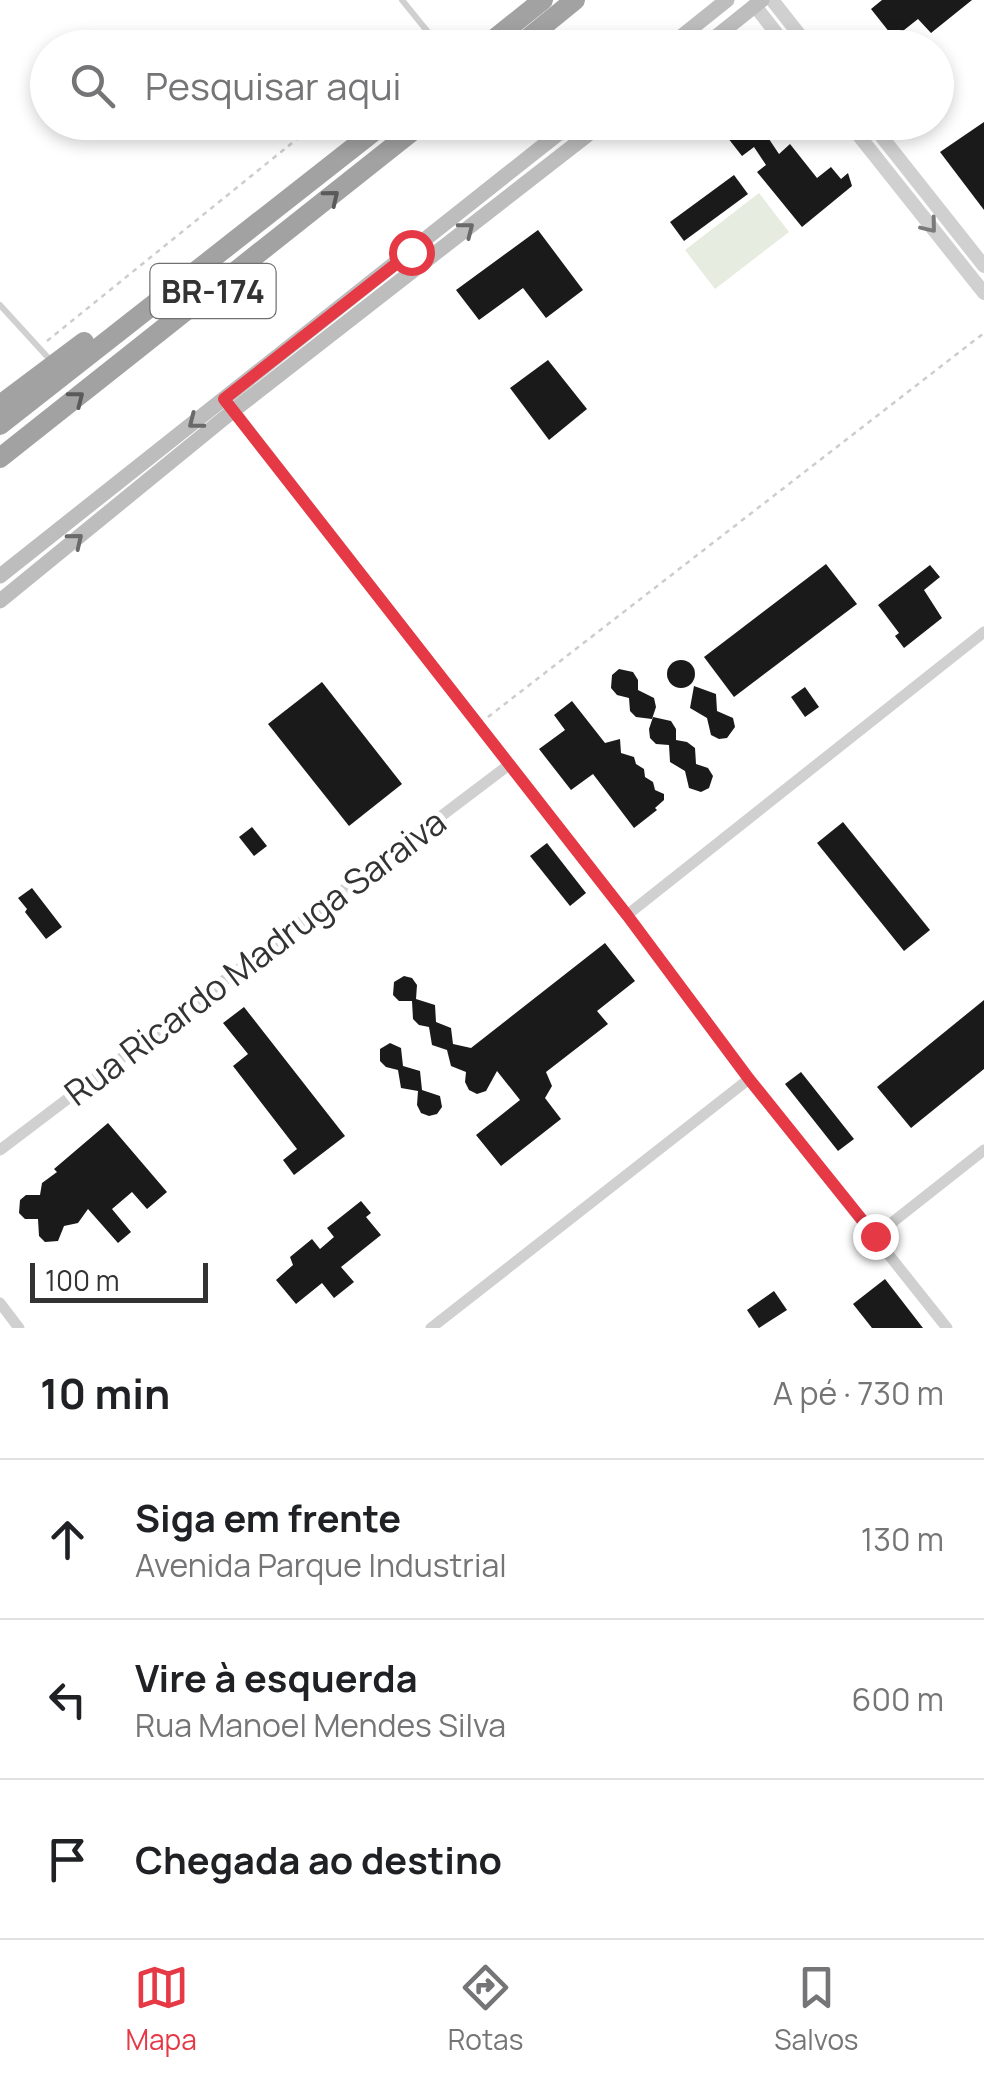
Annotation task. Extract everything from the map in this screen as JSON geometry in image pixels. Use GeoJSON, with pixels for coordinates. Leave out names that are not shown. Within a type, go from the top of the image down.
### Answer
{"type":"FeatureCollection","features":[{"type":"Feature","properties":{"kind":"highway"},"geometry":{"type":"LineString","coordinates":[[506,30],[543,0]]}},
{"type":"Feature","properties":{"kind":"highway"},"geometry":{"type":"LineString","coordinates":[[538,30],[575,0]]}},
{"type":"Feature","properties":{"kind":"highway","name":"BR-174"},"geometry":{"type":"LineString","coordinates":[[0,425],[363,140]]}},
{"type":"Feature","properties":{"kind":"highway","name":"BR-174"},"geometry":{"type":"LineString","coordinates":[[0,458],[401,140]]}},
{"type":"Feature","properties":{"kind":"highway","name":"BR-174"},"geometry":{"type":"LineString","coordinates":[[3,398],[202,256],[247,233]]}},
{"type":"Feature","properties":{"kind":"main road"},"geometry":{"type":"LineString","coordinates":[[690,30],[727,0]]}},
{"type":"Feature","properties":{"kind":"main road"},"geometry":{"type":"LineString","coordinates":[[723,30],[756,2]]}},
{"type":"Feature","properties":{"kind":"main road","name":"BR-174"},"geometry":{"type":"LineString","coordinates":[[0,576],[229,405],[416,258],[552,140]]}},
{"type":"Feature","properties":{"kind":"main road"},"geometry":{"type":"LineString","coordinates":[[562,140],[570,149]]}},
{"type":"Feature","properties":{"kind":"main road","name":"BR-174"},"geometry":{"type":"LineString","coordinates":[[416,258],[581,140]]}},
{"type":"Feature","properties":{"kind":"main road","name":"BR-174"},"geometry":{"type":"LineString","coordinates":[[0,601],[229,405]]}},
{"type":"Feature","properties":{"kind":"main road"},"geometry":{"type":"LineString","coordinates":[[33,550],[46,564]]}},
{"type":"Feature","properties":{"kind":"street"},"geometry":{"type":"LineString","coordinates":[[772,0],[796,30]]}},
{"type":"Feature","properties":{"kind":"street"},"geometry":{"type":"LineString","coordinates":[[756,2],[775,30]]}},
{"type":"Feature","properties":{"kind":"street"},"geometry":{"type":"LineString","coordinates":[[862,140],[984,294]]}},
{"type":"Feature","properties":{"kind":"street"},"geometry":{"type":"LineString","coordinates":[[884,140],[984,266]]}},
{"type":"Feature","properties":{"kind":"street"},"geometry":{"type":"LineString","coordinates":[[890,176],[906,168]]}},
{"type":"Feature","properties":{"kind":"street"},"geometry":{"type":"LineString","coordinates":[[229,405],[627,915],[749,1079],[947,1328]]}},
{"type":"Feature","properties":{"kind":"street"},"geometry":{"type":"LineString","coordinates":[[627,915],[984,632]]}},
{"type":"Feature","properties":{"kind":"street","name":"Rua Ricardo Madruga Saraiva"},"geometry":{"type":"LineString","coordinates":[[0,1150],[510,764]]}},
{"type":"Feature","properties":{"kind":"street"},"geometry":{"type":"LineString","coordinates":[[430,1328],[749,1079]]}},
{"type":"Feature","properties":{"kind":"street"},"geometry":{"type":"LineString","coordinates":[[875,1236],[984,1150]]}},
{"type":"Feature","properties":{"kind":"street"},"geometry":{"type":"LineString","coordinates":[[0,1303],[20,1328]]}},
{"type":"Feature","properties":{"kind":"lane"},"geometry":{"type":"LineString","coordinates":[[402,0],[426,30]]}},
{"type":"Feature","properties":{"kind":"lane"},"geometry":{"type":"LineString","coordinates":[[0,305],[54,364]]}},
{"type":"Feature","properties":{"kind":"path"},"geometry":{"type":"LineString","coordinates":[[38,348],[296,140]]}},
{"type":"Feature","properties":{"kind":"path"},"geometry":{"type":"LineString","coordinates":[[479,724],[984,333]]}},
{"type":"Feature","properties":{"kind":"shaded area"},"geometry":{"type":"Polygon","coordinates":[[[759,193],[789,232],[715,289],[685,250],[759,193]]]}},
{"type":"Feature","properties":{"kind":"building"},"geometry":{"type":"Polygon","coordinates":[[[882,0],[972,0],[935,30],[928,30],[918,19],[904,30],[888,30],[871,9],[882,0]]]}},
{"type":"Feature","properties":{"kind":"building"},"geometry":{"type":"Polygon","coordinates":[[[984,122],[984,210],[940,152],[984,122]]]}},
{"type":"Feature","properties":{"kind":"building"},"geometry":{"type":"Polygon","coordinates":[[[729,140],[770,140],[779,154],[790,144],[817,178],[831,167],[841,179],[848,173],[852,186],[802,227],[757,172],[766,165],[754,147],[742,156],[729,140]]]}},
{"type":"Feature","properties":{"kind":"building"},"geometry":{"type":"Polygon","coordinates":[[[734,175],[748,194],[684,241],[670,222],[734,175]]]}},
{"type":"Feature","properties":{"kind":"building"},"geometry":{"type":"Polygon","coordinates":[[[538,230],[583,290],[546,318],[523,288],[479,320],[456,290],[538,230]]]}},
{"type":"Feature","properties":{"kind":"building"},"geometry":{"type":"Polygon","coordinates":[[[548,360],[587,409],[549,440],[510,388],[548,360]]]}},
{"type":"Feature","properties":{"kind":"building"},"geometry":{"type":"Polygon","coordinates":[[[826,564],[857,604],[734,697],[704,657],[826,564]]]}},
{"type":"Feature","properties":{"kind":"building"},"geometry":{"type":"Polygon","coordinates":[[[930,565],[940,577],[924,590],[942,618],[904,648],[895,636],[899,633],[878,605],[930,565]]]}},
{"type":"Feature","properties":{"kind":"building"},"geometry":{"type":"Polygon","coordinates":[[[681,660],[691,664],[695,674],[691,684],[681,688],[671,684],[667,674],[671,664],[681,660]]]}},
{"type":"Feature","properties":{"kind":"building"},"geometry":{"type":"Polygon","coordinates":[[[619,669],[633,672],[638,690],[654,698],[652,719],[636,717],[630,711],[629,698],[617,695],[611,688],[612,675],[619,669]]]}},
{"type":"Feature","properties":{"kind":"building"},"geometry":{"type":"Polygon","coordinates":[[[322,682],[402,784],[349,826],[268,724],[322,682]]]}},
{"type":"Feature","properties":{"kind":"building"},"geometry":{"type":"Polygon","coordinates":[[[694,686],[716,694],[717,711],[733,718],[735,727],[727,738],[711,735],[707,718],[690,708],[694,686]]]}},
{"type":"Feature","properties":{"kind":"building"},"geometry":{"type":"Polygon","coordinates":[[[805,687],[819,707],[805,717],[791,697],[805,687]]]}},
{"type":"Feature","properties":{"kind":"building"},"geometry":{"type":"Polygon","coordinates":[[[572,701],[605,743],[620,739],[621,753],[634,757],[655,790],[664,794],[657,810],[634,828],[593,774],[571,790],[539,749],[565,730],[554,715],[572,701]]]}},
{"type":"Feature","properties":{"kind":"building"},"geometry":{"type":"Polygon","coordinates":[[[653,717],[671,721],[676,740],[695,748],[696,764],[708,768],[713,776],[709,788],[701,792],[689,788],[685,771],[670,762],[669,745],[656,744],[650,738],[653,717]]]}},
{"type":"Feature","properties":{"kind":"building"},"geometry":{"type":"Polygon","coordinates":[[[843,822],[930,930],[904,951],[817,843],[843,822]]]}},
{"type":"Feature","properties":{"kind":"building"},"geometry":{"type":"Polygon","coordinates":[[[252,827],[267,846],[254,856],[239,837],[252,827]]]}},
{"type":"Feature","properties":{"kind":"building"},"geometry":{"type":"Polygon","coordinates":[[[547,843],[586,893],[570,906],[530,856],[547,843]]]}},
{"type":"Feature","properties":{"kind":"building"},"geometry":{"type":"Polygon","coordinates":[[[32,888],[62,927],[46,939],[18,898],[32,888]]]}},
{"type":"Feature","properties":{"kind":"building"},"geometry":{"type":"Polygon","coordinates":[[[605,943],[635,981],[597,1011],[608,1024],[546,1072],[552,1086],[545,1098],[561,1119],[501,1166],[476,1135],[520,1100],[497,1071],[486,1091],[477,1094],[469,1090],[466,1072],[451,1066],[447,1050],[432,1045],[429,1027],[413,1019],[412,1001],[399,1001],[393,995],[394,982],[404,976],[412,978],[417,985],[416,999],[435,1005],[436,1022],[451,1028],[453,1044],[471,1048],[605,943]]]}},
{"type":"Feature","properties":{"kind":"building"},"geometry":{"type":"Polygon","coordinates":[[[984,1000],[984,1069],[911,1128],[877,1087],[984,1000]]]}},
{"type":"Feature","properties":{"kind":"building"},"geometry":{"type":"Polygon","coordinates":[[[244,1007],[345,1136],[294,1175],[283,1160],[297,1149],[233,1066],[248,1054],[223,1023],[244,1007]]]}},
{"type":"Feature","properties":{"kind":"building"},"geometry":{"type":"Polygon","coordinates":[[[390,1043],[401,1048],[403,1066],[420,1071],[422,1090],[440,1096],[442,1107],[437,1114],[421,1113],[418,1091],[401,1088],[398,1070],[380,1061],[380,1049],[390,1043]]]}},
{"type":"Feature","properties":{"kind":"building"},"geometry":{"type":"Polygon","coordinates":[[[801,1072],[854,1139],[838,1151],[785,1084],[801,1072]]]}},
{"type":"Feature","properties":{"kind":"building"},"geometry":{"type":"Polygon","coordinates":[[[108,1123],[167,1192],[147,1209],[132,1192],[112,1209],[131,1232],[118,1243],[88,1209],[78,1223],[64,1226],[58,1241],[45,1242],[39,1236],[38,1219],[25,1219],[19,1213],[20,1200],[26,1195],[40,1195],[42,1183],[57,1172],[54,1169],[108,1123]]]}},
{"type":"Feature","properties":{"kind":"building"},"geometry":{"type":"Polygon","coordinates":[[[361,1201],[371,1213],[366,1217],[381,1235],[341,1267],[354,1282],[334,1298],[322,1283],[296,1304],[276,1280],[293,1265],[290,1257],[312,1239],[320,1249],[334,1237],[327,1228],[361,1201]]]}},
{"type":"Feature","properties":{"kind":"building"},"geometry":{"type":"Polygon","coordinates":[[[885,1279],[923,1328],[872,1328],[853,1304],[885,1279]]]}},
{"type":"Feature","properties":{"kind":"building"},"geometry":{"type":"Polygon","coordinates":[[[774,1291],[787,1310],[759,1328],[747,1310],[774,1291]]]}},
{"type":"Feature","properties":{"kind":"route"},"geometry":{"type":"LineString","coordinates":[[411,252],[224,399],[627,915],[749,1079],[875,1236]]}}]}
